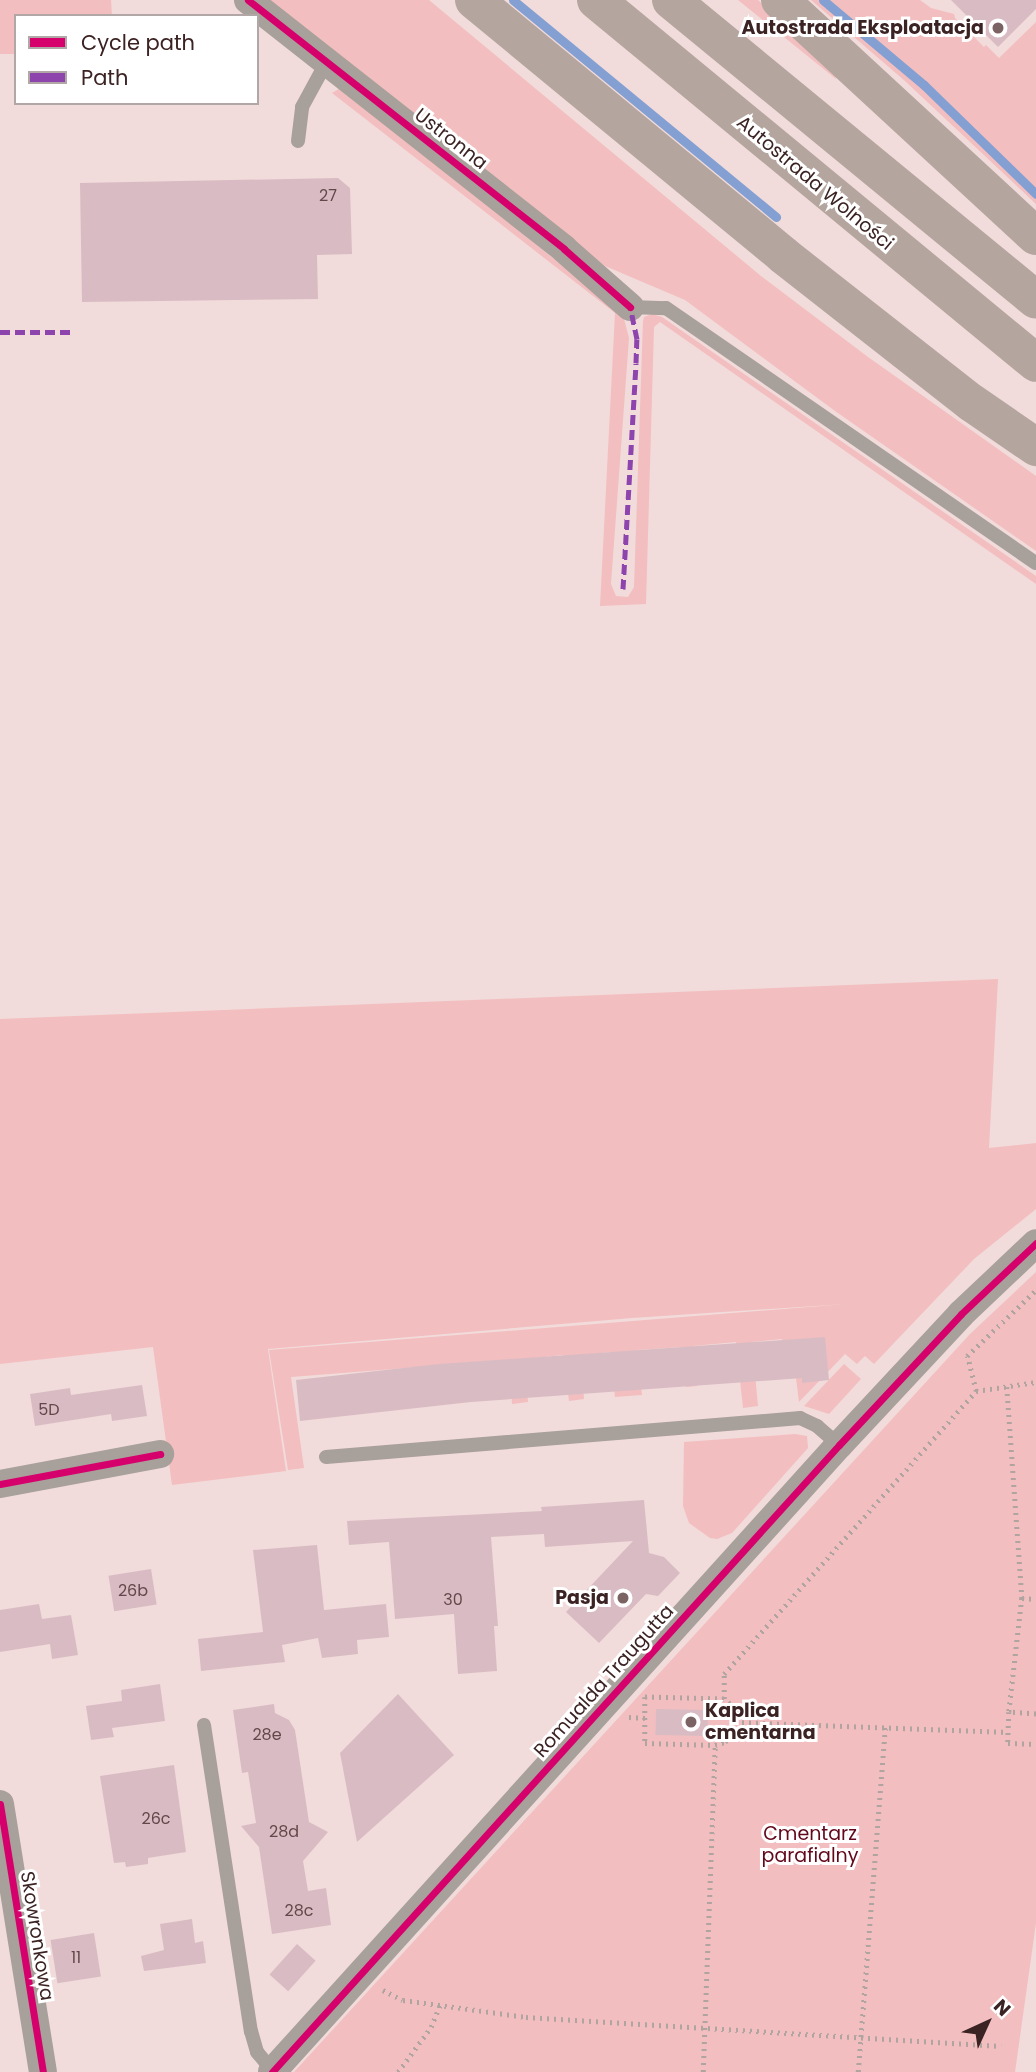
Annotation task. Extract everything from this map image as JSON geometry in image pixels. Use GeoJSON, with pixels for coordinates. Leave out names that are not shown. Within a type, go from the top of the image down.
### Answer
{"type":"FeatureCollection","features":[{"type":"Feature","properties":{"kind":"highway"},"geometry":{"type":"LineString","coordinates":[[474,0],[783,256],[964,397],[1036,447]]}},
{"type":"Feature","properties":{"kind":"highway","name":"Autostrada Wolności"},"geometry":{"type":"LineString","coordinates":[[596,0],[1036,363]]}},
{"type":"Feature","properties":{"kind":"highway"},"geometry":{"type":"LineString","coordinates":[[671,0],[1036,300]]}},
{"type":"Feature","properties":{"kind":"highway"},"geometry":{"type":"LineString","coordinates":[[780,0],[1036,236]]}},
{"type":"Feature","properties":{"kind":"street","name":"Ustronna"},"geometry":{"type":"LineString","coordinates":[[248,0],[564,249],[630,307]]}},
{"type":"Feature","properties":{"kind":"street","name":"Romualda Traugutta"},"geometry":{"type":"LineString","coordinates":[[272,2071],[839,1445],[961,1314],[1036,1243]]}},
{"type":"Feature","properties":{"kind":"street"},"geometry":{"type":"LineString","coordinates":[[0,1484],[160,1454]]}},
{"type":"Feature","properties":{"kind":"street","name":"Skowronkowa"},"geometry":{"type":"LineString","coordinates":[[0,1804],[43,2072]]}},
{"type":"Feature","properties":{"kind":"lane"},"geometry":{"type":"LineString","coordinates":[[298,141],[302,107],[327,61]]}},
{"type":"Feature","properties":{"kind":"lane"},"geometry":{"type":"LineString","coordinates":[[630,307],[666,308],[1036,563]]}},
{"type":"Feature","properties":{"kind":"lane"},"geometry":{"type":"LineString","coordinates":[[326,1457],[800,1418],[817,1426],[839,1445]]}},
{"type":"Feature","properties":{"kind":"lane","name":"Romualda Traugutta"},"geometry":{"type":"LineString","coordinates":[[204,1724],[251,2031],[257,2052],[272,2071]]}},
{"type":"Feature","properties":{"kind":"path"},"geometry":{"type":"LineString","coordinates":[[976,1391],[967,1356],[1036,1290]]}},
{"type":"Feature","properties":{"kind":"path"},"geometry":{"type":"LineString","coordinates":[[724,1699],[724,1674],[976,1391],[1036,1382]]}},
{"type":"Feature","properties":{"kind":"path"},"geometry":{"type":"LineString","coordinates":[[1007,1387],[1022,1598],[1008,1743],[1036,1744]]}},
{"type":"Feature","properties":{"kind":"path"},"geometry":{"type":"LineString","coordinates":[[1022,1598],[1036,1599]]}},
{"type":"Feature","properties":{"kind":"path"},"geometry":{"type":"LineString","coordinates":[[645,1697],[724,1699],[735,1708],[735,1722],[734,1732],[725,1742],[715,1745],[645,1743],[645,1697]]}},
{"type":"Feature","properties":{"kind":"path"},"geometry":{"type":"LineString","coordinates":[[1009,1712],[1036,1714]]}},
{"type":"Feature","properties":{"kind":"path"},"geometry":{"type":"LineString","coordinates":[[735,1722],[1008,1732]]}},
{"type":"Feature","properties":{"kind":"path"},"geometry":{"type":"LineString","coordinates":[[858,2072],[886,1727]]}},
{"type":"Feature","properties":{"kind":"path"},"geometry":{"type":"LineString","coordinates":[[703,2072],[715,1745]]}},
{"type":"Feature","properties":{"kind":"path"},"geometry":{"type":"LineString","coordinates":[[362,1972],[389,1995],[526,2017],[1001,2046]]}},
{"type":"Feature","properties":{"kind":"path"},"geometry":{"type":"LineString","coordinates":[[398,2072],[431,2026],[440,2005]]}},
{"type":"Feature","properties":{"kind":"green space"},"geometry":{"type":"Polygon","coordinates":[[[0,0],[111,0],[112,14],[14,14],[14,54],[0,54],[0,0]]]}},
{"type":"Feature","properties":{"kind":"green space"},"geometry":{"type":"Polygon","coordinates":[[[265,0],[429,0],[761,276],[868,357],[1036,476],[1036,551],[835,411],[685,300],[605,266],[265,0]]]}},
{"type":"Feature","properties":{"kind":"green space"},"geometry":{"type":"Polygon","coordinates":[[[738,0],[758,0],[834,72],[836,79],[738,0]]]}},
{"type":"Feature","properties":{"kind":"green space"},"geometry":{"type":"Polygon","coordinates":[[[811,0],[920,0],[931,8],[954,14],[984,47],[986,45],[999,58],[1036,22],[1036,204],[905,81],[811,0]]]}},
{"type":"Feature","properties":{"kind":"green space"},"geometry":{"type":"Polygon","coordinates":[[[342,87],[623,315],[629,338],[611,584],[616,596],[628,597],[634,587],[643,321],[644,317],[652,314],[662,317],[1036,576],[1036,584],[660,322],[654,327],[646,604],[600,606],[615,313],[332,93],[342,87]]]}},
{"type":"Feature","properties":{"kind":"green space"},"geometry":{"type":"Polygon","coordinates":[[[998,979],[989,1148],[1036,1143],[1036,1209],[974,1259],[874,1364],[865,1356],[857,1364],[845,1354],[799,1402],[796,1378],[786,1379],[782,1339],[752,1342],[758,1406],[743,1408],[736,1342],[693,1346],[697,1386],[686,1387],[682,1347],[637,1350],[642,1395],[615,1397],[610,1352],[581,1355],[584,1399],[569,1401],[563,1355],[524,1359],[528,1402],[512,1404],[509,1360],[291,1377],[304,1468],[288,1470],[269,1350],[846,1304],[632,1318],[268,1349],[286,1471],[172,1485],[153,1347],[0,1364],[0,1019],[998,979]]]}},
{"type":"Feature","properties":{"kind":"green space","name":"Cmentarz parafialny"},"geometry":{"type":"Polygon","coordinates":[[[1036,1272],[1036,1923],[1015,2072],[294,2072],[970,1334],[1036,1272]]]}},
{"type":"Feature","properties":{"kind":"green space"},"geometry":{"type":"Polygon","coordinates":[[[844,1364],[861,1379],[829,1414],[804,1406],[844,1364]]]}},
{"type":"Feature","properties":{"kind":"green space"},"geometry":{"type":"Polygon","coordinates":[[[795,1434],[807,1436],[808,1448],[732,1533],[717,1539],[710,1538],[689,1523],[683,1506],[684,1442],[795,1434]]]}},
{"type":"Feature","properties":{"kind":"building","name":"Autostrada Eksploatacja"},"geometry":{"type":"Polygon","coordinates":[[[951,0],[1036,0],[1036,9],[998,47],[951,0]]]}},
{"type":"Feature","properties":{"kind":"building"},"geometry":{"type":"Polygon","coordinates":[[[338,178],[350,188],[352,254],[317,255],[318,299],[82,302],[80,183],[338,178]]]}},
{"type":"Feature","properties":{"kind":"building"},"geometry":{"type":"Polygon","coordinates":[[[825,1337],[829,1380],[802,1383],[802,1378],[471,1402],[300,1421],[296,1380],[439,1364],[825,1337]]]}},
{"type":"Feature","properties":{"kind":"building"},"geometry":{"type":"Polygon","coordinates":[[[142,1385],[147,1416],[112,1421],[111,1414],[35,1426],[30,1394],[70,1388],[71,1395],[142,1385]]]}},
{"type":"Feature","properties":{"kind":"building"},"geometry":{"type":"Polygon","coordinates":[[[644,1500],[649,1553],[664,1557],[680,1573],[658,1596],[646,1594],[599,1643],[566,1612],[633,1541],[545,1547],[544,1534],[491,1537],[498,1626],[494,1626],[497,1671],[458,1674],[454,1614],[395,1619],[389,1542],[349,1545],[347,1521],[542,1511],[541,1507],[644,1500]]]}},
{"type":"Feature","properties":{"kind":"building"},"geometry":{"type":"Polygon","coordinates":[[[317,1545],[324,1610],[386,1604],[389,1637],[357,1640],[358,1654],[322,1658],[318,1638],[282,1645],[285,1662],[201,1671],[198,1639],[263,1632],[253,1550],[317,1545]]]}},
{"type":"Feature","properties":{"kind":"building"},"geometry":{"type":"Polygon","coordinates":[[[151,1569],[157,1605],[114,1611],[109,1576],[151,1569]]]}},
{"type":"Feature","properties":{"kind":"building"},"geometry":{"type":"Polygon","coordinates":[[[39,1604],[42,1619],[71,1615],[78,1655],[52,1659],[50,1644],[0,1652],[0,1610],[39,1604]]]}},
{"type":"Feature","properties":{"kind":"building"},"geometry":{"type":"Polygon","coordinates":[[[160,1684],[165,1721],[112,1728],[114,1737],[91,1740],[86,1706],[122,1701],[121,1690],[160,1684]]]}},
{"type":"Feature","properties":{"kind":"building"},"geometry":{"type":"Polygon","coordinates":[[[398,1694],[454,1755],[357,1842],[340,1753],[398,1694]]]}},
{"type":"Feature","properties":{"kind":"building"},"geometry":{"type":"Polygon","coordinates":[[[274,1704],[275,1713],[289,1720],[295,1730],[309,1822],[328,1832],[303,1861],[308,1891],[326,1888],[331,1925],[272,1934],[259,1847],[241,1826],[256,1823],[248,1772],[242,1773],[233,1710],[274,1704]]]}},
{"type":"Feature","properties":{"kind":"building","name":"Kaplica cmentarna"},"geometry":{"type":"Polygon","coordinates":[[[656,1709],[708,1710],[708,1736],[656,1735],[656,1709]]]}},
{"type":"Feature","properties":{"kind":"building"},"geometry":{"type":"Polygon","coordinates":[[[174,1765],[186,1852],[148,1858],[148,1864],[126,1867],[125,1862],[114,1863],[100,1776],[174,1765]]]}},
{"type":"Feature","properties":{"kind":"building"},"geometry":{"type":"Polygon","coordinates":[[[192,1919],[195,1943],[203,1941],[206,1963],[144,1971],[141,1956],[164,1950],[160,1924],[192,1919]]]}},
{"type":"Feature","properties":{"kind":"building"},"geometry":{"type":"Polygon","coordinates":[[[94,1933],[101,1976],[57,1983],[51,1940],[94,1933]]]}},
{"type":"Feature","properties":{"kind":"building"},"geometry":{"type":"Polygon","coordinates":[[[297,1944],[316,1961],[288,1991],[270,1974],[297,1944]]]}},
{"type":"Feature","properties":{"kind":"waterway"},"geometry":{"type":"LineString","coordinates":[[513,0],[776,217]]}},
{"type":"Feature","properties":{"kind":"waterway"},"geometry":{"type":"LineString","coordinates":[[823,0],[924,85],[1036,194]]}},
{"type":"Feature","properties":{"kind":"marked path"},"geometry":{"type":"LineString","coordinates":[[623,589],[637,339],[630,307]]}},
{"type":"Feature","properties":{"kind":"marked path"},"geometry":{"type":"LineString","coordinates":[[0,332],[72,332]]}},
{"type":"Feature","properties":{"kind":"cycle path"},"geometry":{"type":"LineString","coordinates":[[248,0],[564,249],[630,307]]}},
{"type":"Feature","properties":{"kind":"cycle path"},"geometry":{"type":"LineString","coordinates":[[272,2072],[839,1445],[961,1314],[1036,1243]]}},
{"type":"Feature","properties":{"kind":"cycle path"},"geometry":{"type":"LineString","coordinates":[[0,1484],[160,1454]]}},
{"type":"Feature","properties":{"kind":"cycle path"},"geometry":{"type":"LineString","coordinates":[[0,1804],[43,2072]]}},
{"type":"Feature","properties":{"kind":"place","name":"Autostrada Eksploatacja"},"geometry":{"type":"Point","coordinates":[998,28]}},
{"type":"Feature","properties":{"kind":"place","name":"Pasja"},"geometry":{"type":"Point","coordinates":[623,1598]}},
{"type":"Feature","properties":{"kind":"place","name":"Kaplica cmentarna"},"geometry":{"type":"Point","coordinates":[691,1722]}}]}
